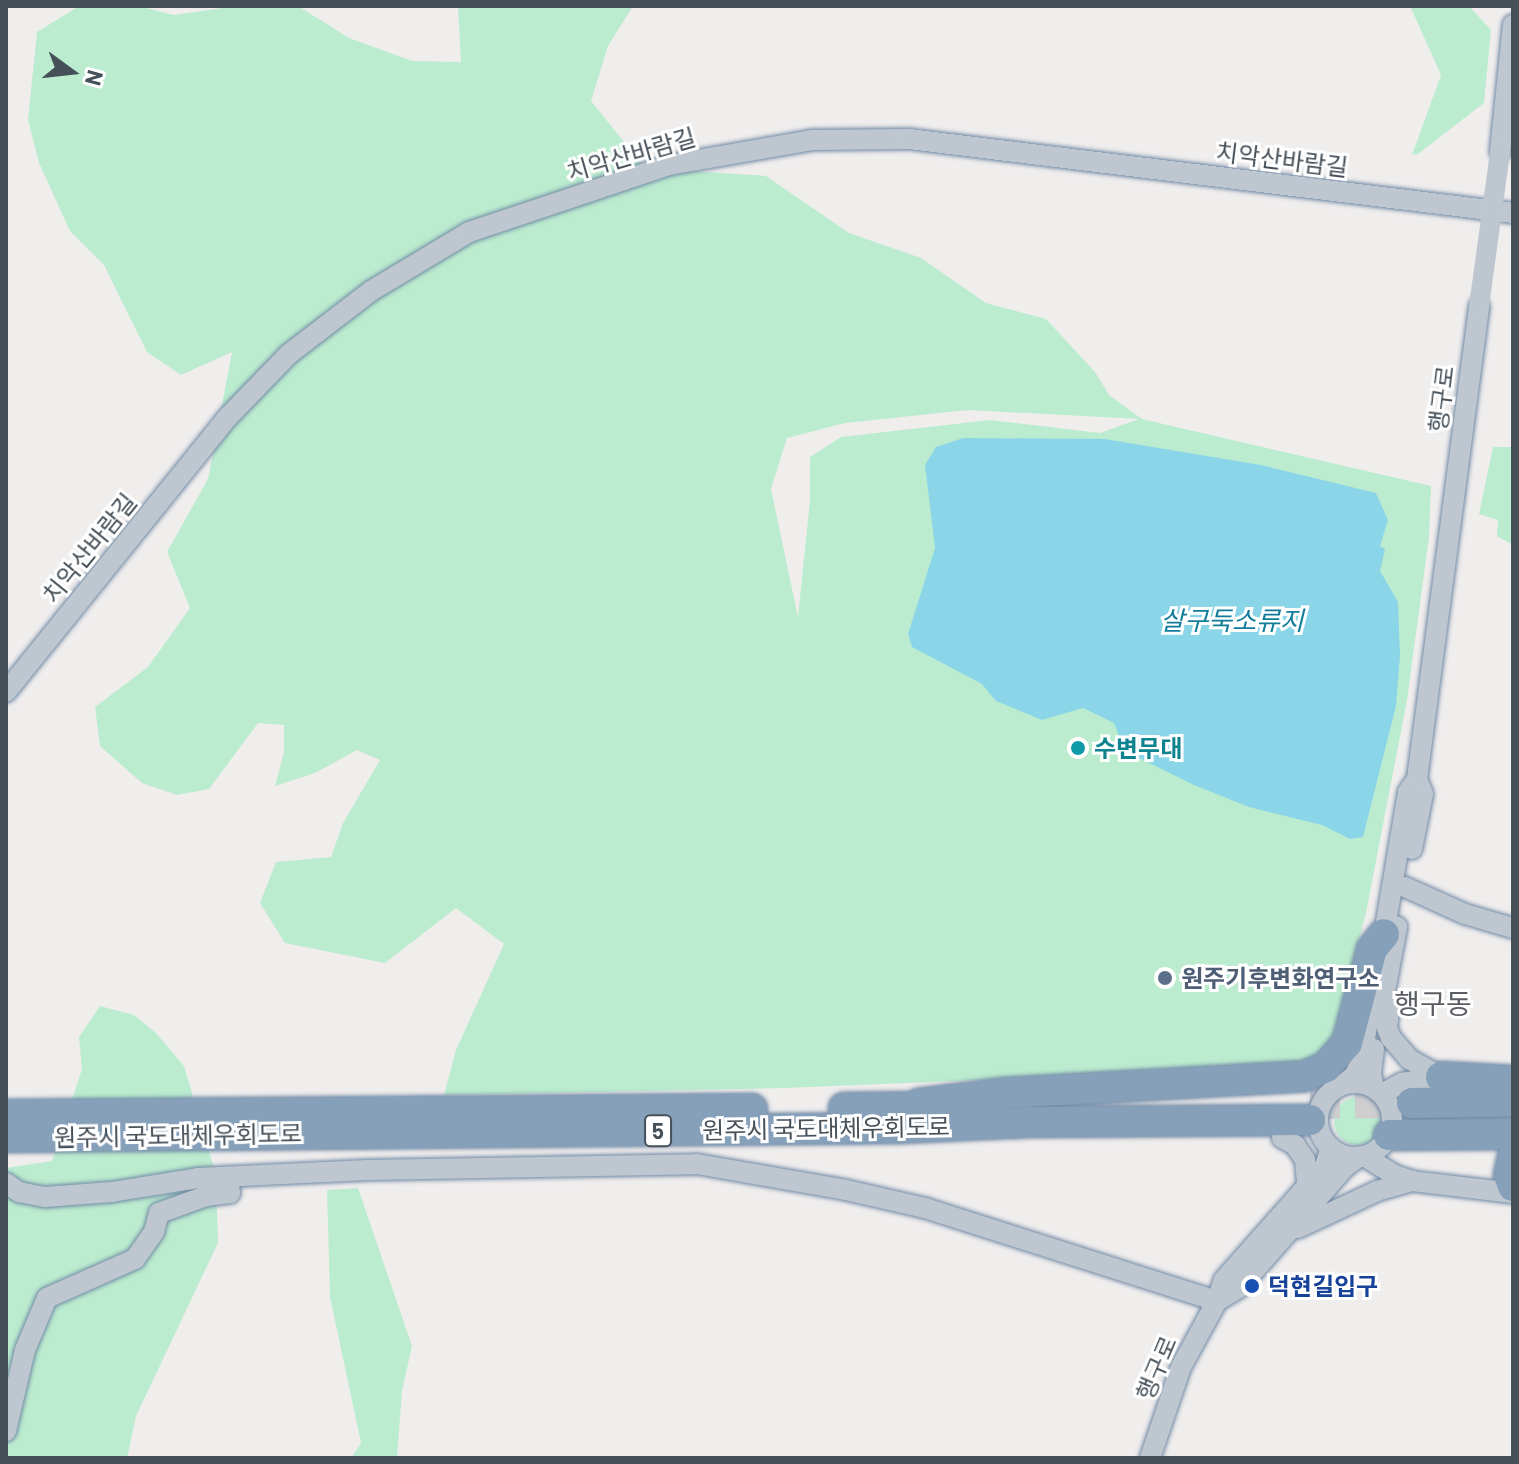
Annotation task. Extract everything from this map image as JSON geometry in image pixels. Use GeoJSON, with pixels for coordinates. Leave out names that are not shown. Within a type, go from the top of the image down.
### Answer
{"type":"FeatureCollection","features":[{"type":"Feature","properties":{"kind":"highway"},"geometry":{"type":"LineString","coordinates":[[1316,1117],[1326,1067],[1347,1043],[1372,949],[1390,935]]}},
{"type":"Feature","properties":{"kind":"highway"},"geometry":{"type":"LineString","coordinates":[[1441,1077],[1513,1081]]}},
{"type":"Feature","properties":{"kind":"highway"},"geometry":{"type":"LineString","coordinates":[[1316,1117],[1340,1086]]}},
{"type":"Feature","properties":{"kind":"highway"},"geometry":{"type":"LineString","coordinates":[[1386,1136],[1513,1101]]}},
{"type":"Feature","properties":{"kind":"highway","name":"원주시 국도대체우회도로"},"geometry":{"type":"LineString","coordinates":[[6,1115],[1316,1117]]}},
{"type":"Feature","properties":{"kind":"highway"},"geometry":{"type":"LineString","coordinates":[[897,1118],[1012,1141],[1282,1138]]}},
{"type":"Feature","properties":{"kind":"highway","name":"원주시 국도대체우회도로"},"geometry":{"type":"LineString","coordinates":[[6,1137],[897,1118]]}},
{"type":"Feature","properties":{"kind":"highway"},"geometry":{"type":"LineString","coordinates":[[1386,1136],[1513,1120]]}},
{"type":"Feature","properties":{"kind":"highway"},"geometry":{"type":"LineString","coordinates":[[1386,1136],[1513,1134]]}},
{"type":"Feature","properties":{"kind":"highway"},"geometry":{"type":"LineString","coordinates":[[1513,1156],[1509,1175],[1513,1186]]}},
{"type":"Feature","properties":{"kind":"street","name":"행구로"},"geometry":{"type":"LineString","coordinates":[[1386,1136],[1391,1111],[1378,1091],[1371,1067],[1408,792],[1417,779],[1500,152],[1509,106],[1513,25]]}},
{"type":"Feature","properties":{"kind":"street","name":"치악산바람길"},"geometry":{"type":"LineString","coordinates":[[6,692],[228,417],[289,354],[371,291],[469,232],[669,165],[812,140],[909,139],[1513,213]]}},
{"type":"Feature","properties":{"kind":"street","name":"행구로"},"geometry":{"type":"LineString","coordinates":[[1150,1458],[1181,1367],[1217,1301],[1224,1280],[1325,1166],[1316,1117],[1340,1086],[1354,1076],[1361,1062],[1390,935],[1405,887],[1423,794],[1417,779]]}},
{"type":"Feature","properties":{"kind":"street"},"geometry":{"type":"LineString","coordinates":[[1405,887],[1465,914],[1513,928]]}},
{"type":"Feature","properties":{"kind":"street"},"geometry":{"type":"LineString","coordinates":[[1390,935],[1398,953],[1387,1028],[1409,1059],[1441,1077]]}},
{"type":"Feature","properties":{"kind":"street"},"geometry":{"type":"LineString","coordinates":[[1340,1086],[1361,1083],[1378,1091],[1402,1083],[1441,1077]]}},
{"type":"Feature","properties":{"kind":"street"},"geometry":{"type":"LineString","coordinates":[[1307,1183],[1305,1160],[1295,1145],[1282,1138],[1316,1117],[1386,1136]]}},
{"type":"Feature","properties":{"kind":"street"},"geometry":{"type":"LineString","coordinates":[[1386,1136],[1385,1155],[1412,1181]]}},
{"type":"Feature","properties":{"kind":"street"},"geometry":{"type":"LineString","coordinates":[[6,1183],[19,1192],[45,1197],[228,1177],[697,1164],[846,1190],[925,1208],[1217,1301],[1239,1288],[1345,1167],[1386,1136]]}},
{"type":"Feature","properties":{"kind":"street"},"geometry":{"type":"LineString","coordinates":[[6,1431],[25,1350],[47,1298],[135,1259],[154,1232],[159,1213],[206,1196],[230,1193],[228,1177]]}},
{"type":"Feature","properties":{"kind":"street"},"geometry":{"type":"LineString","coordinates":[[1289,1232],[1377,1191],[1412,1181],[1513,1193]]}},
{"type":"Feature","properties":{"kind":"green space"},"geometry":{"type":"Polygon","coordinates":[[[236,6],[298,6],[349,38],[412,61],[461,62],[458,6],[633,6],[608,46],[591,101],[645,168],[766,176],[849,233],[921,258],[986,303],[1046,319],[1095,372],[1109,395],[1142,419],[1431,486],[1429,537],[1407,700],[1366,913],[1331,1045],[1307,1064],[1223,1070],[785,1088],[444,1095],[456,1050],[504,944],[456,908],[385,963],[285,943],[260,903],[276,862],[331,857],[343,823],[380,760],[357,750],[315,773],[275,786],[284,752],[284,725],[258,723],[209,789],[177,795],[142,783],[100,746],[95,707],[148,667],[190,608],[167,552],[208,479],[232,352],[181,375],[147,352],[104,265],[70,231],[39,163],[28,120],[37,32],[76,8],[142,7],[174,15],[236,6]],[[968,410],[845,423],[787,438],[771,489],[798,617],[810,500],[810,457],[841,437],[990,420],[1100,433],[1139,419],[968,410]]]}},
{"type":"Feature","properties":{"kind":"green space"},"geometry":{"type":"Polygon","coordinates":[[[1410,6],[1469,6],[1491,30],[1484,103],[1418,154],[1412,155],[1441,75],[1410,6]]]}},
{"type":"Feature","properties":{"kind":"green space"},"geometry":{"type":"Polygon","coordinates":[[[1493,447],[1513,447],[1513,545],[1497,536],[1498,520],[1479,514],[1493,447]]]}},
{"type":"Feature","properties":{"kind":"green space"},"geometry":{"type":"Polygon","coordinates":[[[100,1006],[134,1015],[156,1033],[184,1066],[216,1175],[218,1243],[136,1416],[127,1458],[6,1458],[6,1168],[52,1161],[82,1069],[79,1037],[100,1006]]]}},
{"type":"Feature","properties":{"kind":"green space"},"geometry":{"type":"Polygon","coordinates":[[[1358,1097],[1375,1104],[1382,1121],[1375,1138],[1358,1145],[1341,1138],[1334,1121],[1341,1104],[1358,1097]]]}},
{"type":"Feature","properties":{"kind":"green space"},"geometry":{"type":"Polygon","coordinates":[[[358,1188],[412,1346],[402,1391],[397,1458],[351,1458],[361,1443],[330,1297],[327,1190],[358,1188]]]}},
{"type":"Feature","properties":{"kind":"water","name":"살구둑소류지"},"geometry":{"type":"Polygon","coordinates":[[[963,438],[1105,439],[1261,465],[1376,493],[1388,520],[1380,546],[1385,549],[1380,571],[1398,602],[1400,655],[1396,706],[1363,837],[1350,839],[1322,825],[1249,807],[1194,785],[1125,751],[1114,723],[1083,708],[1042,720],[996,701],[982,684],[912,647],[908,634],[935,548],[925,465],[936,447],[963,438]]]}},
{"type":"Feature","properties":{"kind":"tunnel"},"geometry":{"type":"LineString","coordinates":[[1310,1104],[1412,1103]]}},
{"type":"Feature","properties":{"kind":"place","name":"수변무대"},"geometry":{"type":"Point","coordinates":[1078,748]}},
{"type":"Feature","properties":{"kind":"place","name":"원주기후변화연구소"},"geometry":{"type":"Point","coordinates":[1165,978]}},
{"type":"Feature","properties":{"kind":"place","name":"덕현길입구"},"geometry":{"type":"Point","coordinates":[1252,1286]}},
{"type":"Feature","properties":{"kind":"district","name":"행구동"},"geometry":{"type":"Point","coordinates":[1433,1003]}}]}
